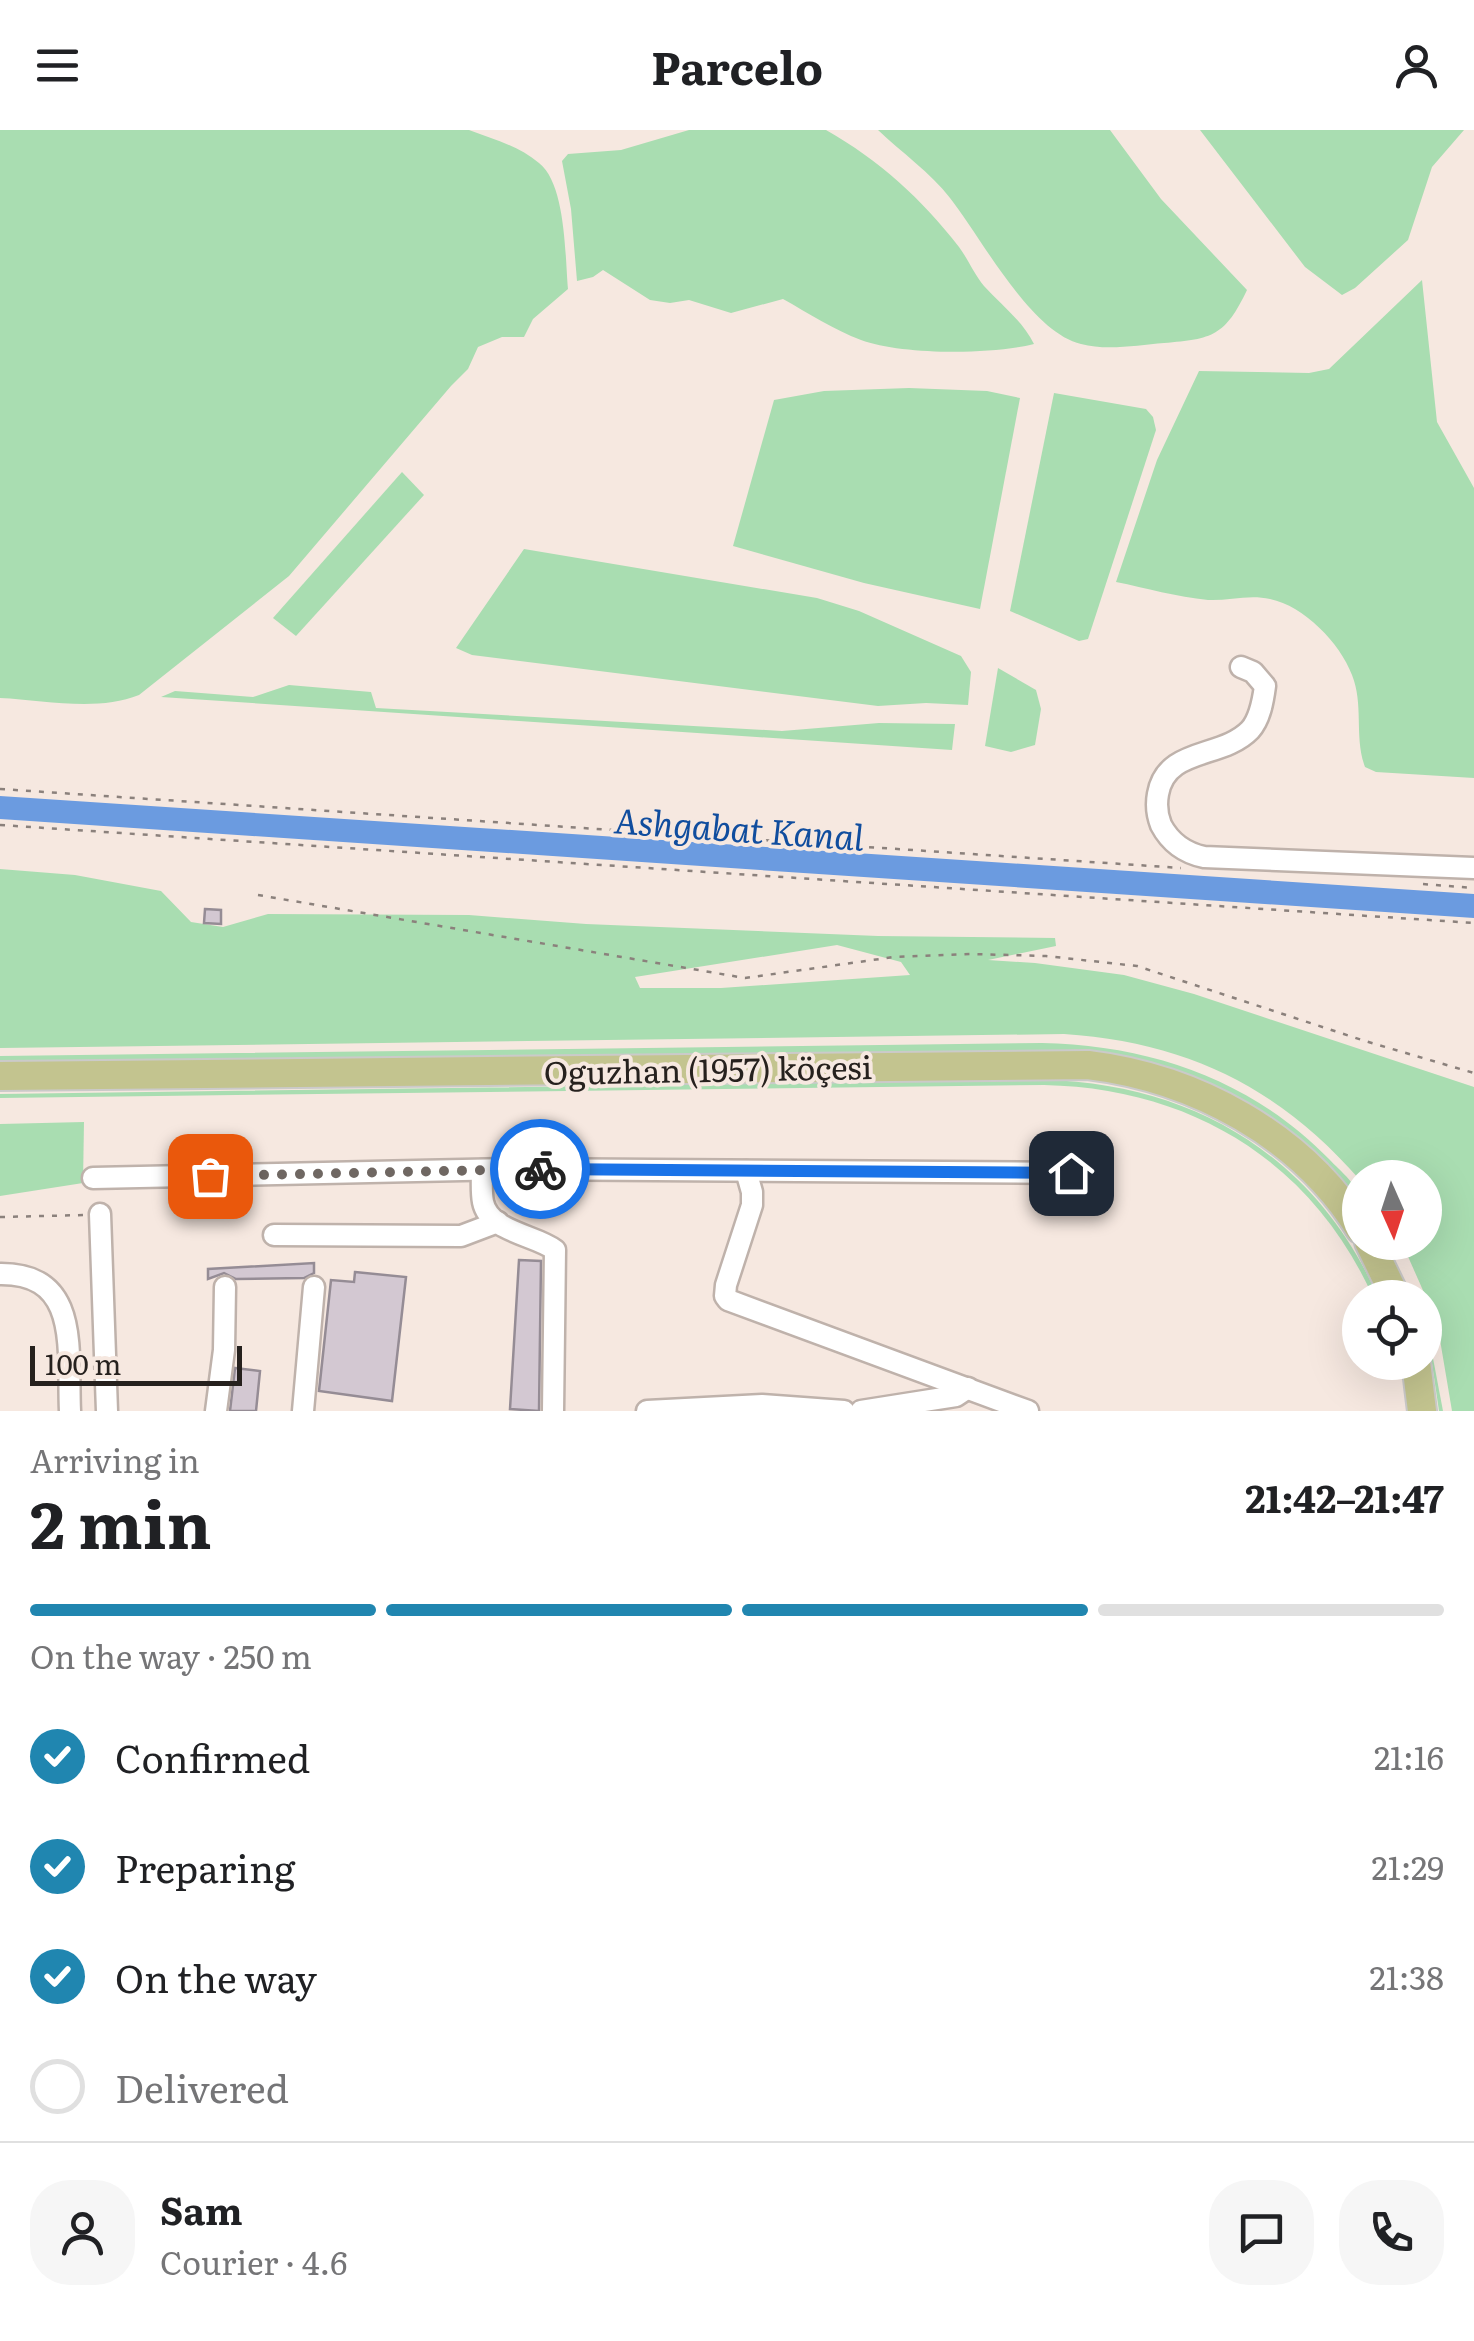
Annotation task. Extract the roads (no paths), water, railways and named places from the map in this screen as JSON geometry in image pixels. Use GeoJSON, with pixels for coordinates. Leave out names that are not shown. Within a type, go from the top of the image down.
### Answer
{"type":"FeatureCollection","features":[{"type":"Feature","properties":{"kind":"main road","name":"Oguzhan (1957) köçesi"},"geometry":{"type":"LineString","coordinates":[[0,1076],[1098,1066],[1167,1082],[1246,1118],[1308,1167],[1342,1208]]}},
{"type":"Feature","properties":{"kind":"main road"},"geometry":{"type":"LineString","coordinates":[[1418,1380],[1422,1411]]}},
{"type":"Feature","properties":{"kind":"lane"},"geometry":{"type":"LineString","coordinates":[[1241,668],[1253,672],[1264,686],[1256,722],[1234,741],[1182,761],[1162,778],[1156,808],[1159,822],[1178,846],[1204,857],[1474,868]]}},
{"type":"Feature","properties":{"kind":"lane"},"geometry":{"type":"LineString","coordinates":[[482,1170],[483,1205],[498,1222],[556,1250],[553,1411]]}},
{"type":"Feature","properties":{"kind":"lane"},"geometry":{"type":"LineString","coordinates":[[93,1178],[482,1170],[1071,1173]]}},
{"type":"Feature","properties":{"kind":"lane"},"geometry":{"type":"LineString","coordinates":[[746,1171],[752,1204],[724,1291],[728,1300],[1028,1411]]}},
{"type":"Feature","properties":{"kind":"lane"},"geometry":{"type":"LineString","coordinates":[[100,1214],[107,1411]]}},
{"type":"Feature","properties":{"kind":"lane"},"geometry":{"type":"LineString","coordinates":[[274,1235],[461,1236],[498,1222]]}},
{"type":"Feature","properties":{"kind":"lane"},"geometry":{"type":"LineString","coordinates":[[0,1274],[20,1275],[39,1282],[60,1299],[70,1411]]}},
{"type":"Feature","properties":{"kind":"lane"},"geometry":{"type":"LineString","coordinates":[[216,1411],[224,1350],[226,1287]]}},
{"type":"Feature","properties":{"kind":"lane"},"geometry":{"type":"LineString","coordinates":[[303,1411],[314,1287]]}},
{"type":"Feature","properties":{"kind":"lane"},"geometry":{"type":"LineString","coordinates":[[860,1411],[956,1396],[968,1388]]}},
{"type":"Feature","properties":{"kind":"lane"},"geometry":{"type":"LineString","coordinates":[[648,1411],[762,1405],[844,1411]]}},
{"type":"Feature","properties":{"kind":"water"},"geometry":{"type":"Polygon","coordinates":[[[0,796],[1474,894],[1474,918],[0,819],[0,796]]]}},
{"type":"Feature","properties":{"kind":"water label","name":"Ashgabat Kanal"},"geometry":{"type":"Point","coordinates":[739,827]}}]}
